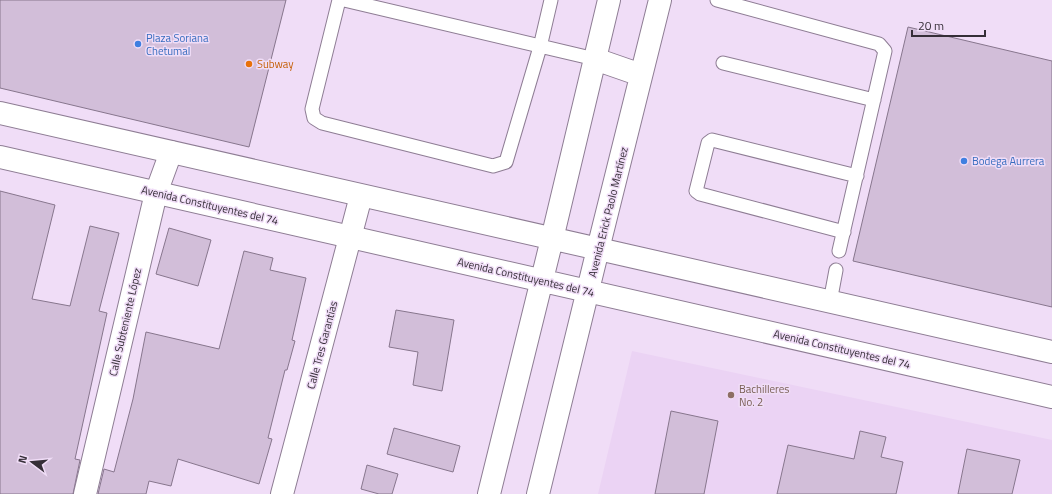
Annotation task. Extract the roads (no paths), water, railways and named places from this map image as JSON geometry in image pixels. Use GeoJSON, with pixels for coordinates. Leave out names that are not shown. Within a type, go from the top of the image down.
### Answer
{"type":"FeatureCollection","features":[{"type":"Feature","properties":{"kind":"main road"},"geometry":{"type":"LineString","coordinates":[[489,494],[609,0]]}},
{"type":"Feature","properties":{"kind":"main road","name":"Avenida Erick Paolo Martínez"},"geometry":{"type":"LineString","coordinates":[[538,494],[660,0]]}},
{"type":"Feature","properties":{"kind":"main road"},"geometry":{"type":"LineString","coordinates":[[595,59],[641,75]]}},
{"type":"Feature","properties":{"kind":"main road"},"geometry":{"type":"LineString","coordinates":[[0,113],[1052,352]]}},
{"type":"Feature","properties":{"kind":"main road","name":"Calle Subteniente López"},"geometry":{"type":"LineString","coordinates":[[85,494],[156,193],[172,152]]}},
{"type":"Feature","properties":{"kind":"main road","name":"Avenida Constituyentes del 74"},"geometry":{"type":"LineString","coordinates":[[0,158],[1052,398]]}},
{"type":"Feature","properties":{"kind":"main road","name":"Calle Tres Garantías"},"geometry":{"type":"LineString","coordinates":[[282,494],[361,196]]}},
{"type":"Feature","properties":{"kind":"lane"},"geometry":{"type":"LineString","coordinates":[[339,0],[312,109],[314,118],[322,123],[493,166],[506,162],[540,47],[551,0]]}},
{"type":"Feature","properties":{"kind":"lane"},"geometry":{"type":"LineString","coordinates":[[344,0],[595,59]]}},
{"type":"Feature","properties":{"kind":"lane"},"geometry":{"type":"LineString","coordinates":[[717,0],[879,44],[885,51],[840,251]]}},
{"type":"Feature","properties":{"kind":"lane"},"geometry":{"type":"LineString","coordinates":[[722,63],[874,100]]}},
{"type":"Feature","properties":{"kind":"lane"},"geometry":{"type":"LineString","coordinates":[[844,232],[700,194],[696,191],[708,143],[712,140],[857,176]]}},
{"type":"Feature","properties":{"kind":"lane"},"geometry":{"type":"LineString","coordinates":[[830,302],[836,270]]}},
{"type":"Feature","properties":{"kind":"place","name":"Plaza Soriana Chetumal"},"geometry":{"type":"Point","coordinates":[138,44]}},
{"type":"Feature","properties":{"kind":"place","name":"Subway"},"geometry":{"type":"Point","coordinates":[249,64]}},
{"type":"Feature","properties":{"kind":"place","name":"Bodega Aurrera"},"geometry":{"type":"Point","coordinates":[964,161]}},
{"type":"Feature","properties":{"kind":"place","name":"Bachilleres No. 2"},"geometry":{"type":"Point","coordinates":[731,395]}}]}
